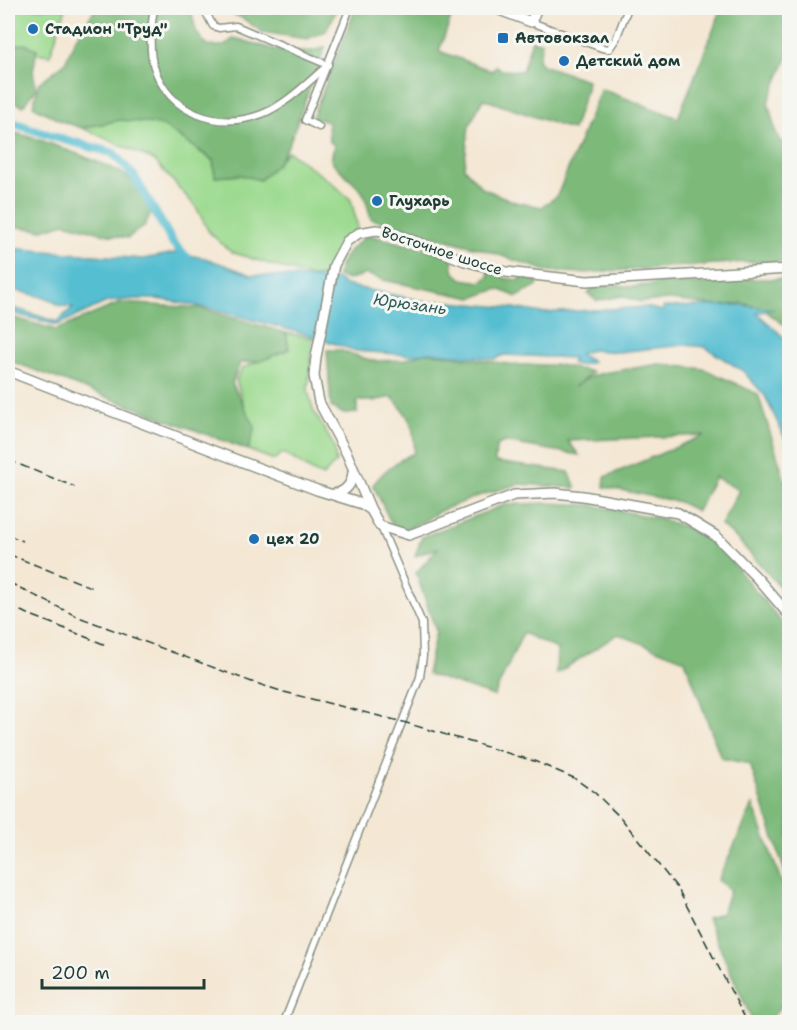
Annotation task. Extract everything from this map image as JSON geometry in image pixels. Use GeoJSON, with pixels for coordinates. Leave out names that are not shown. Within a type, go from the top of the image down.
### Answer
{"type":"FeatureCollection","features":[{"type":"Feature","properties":{"kind":"main road"},"geometry":{"type":"LineString","coordinates":[[494,8],[531,22],[537,8]]}},
{"type":"Feature","properties":{"kind":"main road","name":"Восточное шоссе"},"geometry":{"type":"LineString","coordinates":[[380,526],[319,402],[314,376],[334,265],[347,241],[359,233],[376,230],[391,232],[465,261],[506,272],[587,281],[789,269]]}},
{"type":"Feature","properties":{"kind":"main road"},"geometry":{"type":"LineString","coordinates":[[8,370],[224,455],[362,504],[371,510]]}},
{"type":"Feature","properties":{"kind":"main road"},"geometry":{"type":"LineString","coordinates":[[334,494],[342,492],[349,486],[353,479],[353,472]]}},
{"type":"Feature","properties":{"kind":"main road"},"geometry":{"type":"LineString","coordinates":[[380,526],[409,535],[514,495],[555,493],[657,508],[678,513],[716,536],[757,578],[789,616]]}},
{"type":"Feature","properties":{"kind":"street"},"geometry":{"type":"LineString","coordinates":[[154,8],[150,31],[153,65],[163,87],[175,101],[193,114],[218,121],[238,120],[261,114],[280,104],[328,65]]}},
{"type":"Feature","properties":{"kind":"street"},"geometry":{"type":"LineString","coordinates":[[198,8],[205,11],[213,26],[219,28],[236,26],[328,65]]}},
{"type":"Feature","properties":{"kind":"street"},"geometry":{"type":"LineString","coordinates":[[319,127],[305,120],[350,8]]}},
{"type":"Feature","properties":{"kind":"street"},"geometry":{"type":"LineString","coordinates":[[531,22],[609,49],[616,39],[628,8]]}},
{"type":"Feature","properties":{"kind":"street"},"geometry":{"type":"LineString","coordinates":[[284,1023],[420,677],[423,656],[422,623],[380,526]]}},
{"type":"Feature","properties":{"kind":"green space","name":"Стадион \"Труд\""},"geometry":{"type":"Polygon","coordinates":[[[8,8],[66,8],[50,55],[8,50],[8,8]]]}},
{"type":"Feature","properties":{"kind":"green space"},"geometry":{"type":"Polygon","coordinates":[[[96,8],[181,8],[192,14],[196,32],[207,46],[224,46],[234,38],[291,52],[313,51],[325,47],[289,144],[278,163],[260,180],[240,175],[215,177],[213,160],[163,126],[120,120],[82,128],[61,121],[33,106],[39,83],[65,63],[75,39],[96,8]]]}},
{"type":"Feature","properties":{"kind":"green space"},"geometry":{"type":"Polygon","coordinates":[[[221,8],[338,8],[326,31],[307,39],[262,32],[242,18],[221,8]]]}},
{"type":"Feature","properties":{"kind":"green space"},"geometry":{"type":"Polygon","coordinates":[[[356,8],[447,8],[453,12],[439,51],[492,71],[496,66],[502,70],[522,71],[532,40],[542,43],[538,60],[542,65],[587,80],[573,130],[483,99],[469,126],[464,168],[482,188],[515,202],[542,207],[557,196],[601,89],[678,118],[722,8],[789,8],[789,54],[768,102],[780,141],[789,145],[789,262],[746,262],[582,273],[547,271],[481,249],[371,219],[361,190],[331,160],[334,145],[329,141],[328,122],[312,118],[356,8]]]}},
{"type":"Feature","properties":{"kind":"green space"},"geometry":{"type":"Polygon","coordinates":[[[24,44],[37,49],[33,71],[36,89],[23,106],[8,99],[8,46],[24,44]]]}},
{"type":"Feature","properties":{"kind":"green space"},"geometry":{"type":"Polygon","coordinates":[[[120,120],[163,126],[213,161],[215,177],[240,175],[260,180],[288,151],[351,200],[358,228],[350,235],[329,276],[311,277],[231,252],[209,232],[196,207],[154,160],[82,128],[120,120]]]}},
{"type":"Feature","properties":{"kind":"green space"},"geometry":{"type":"Polygon","coordinates":[[[8,132],[55,146],[125,175],[141,189],[154,206],[145,225],[128,238],[65,223],[42,230],[8,226],[8,132]]]}},
{"type":"Feature","properties":{"kind":"green space"},"geometry":{"type":"Polygon","coordinates":[[[368,235],[452,255],[453,271],[462,279],[481,282],[489,276],[487,267],[498,270],[503,278],[519,280],[522,277],[539,281],[536,287],[517,297],[498,289],[472,298],[383,280],[366,274],[347,280],[337,275],[348,252],[368,235]]]}},
{"type":"Feature","properties":{"kind":"green space"},"geometry":{"type":"Polygon","coordinates":[[[738,279],[789,279],[789,328],[761,308],[742,303],[721,306],[670,300],[641,302],[622,296],[597,301],[588,294],[595,286],[706,284],[738,279]]]}},
{"type":"Feature","properties":{"kind":"green space"},"geometry":{"type":"Polygon","coordinates":[[[120,303],[199,308],[286,333],[289,349],[261,361],[240,363],[232,383],[255,427],[248,450],[8,360],[8,316],[56,330],[120,303]]]}},
{"type":"Feature","properties":{"kind":"green space"},"geometry":{"type":"Polygon","coordinates":[[[286,333],[313,338],[308,390],[313,410],[334,446],[336,462],[323,476],[283,453],[274,460],[248,450],[255,427],[245,409],[236,380],[242,368],[289,349],[286,333]]]}},
{"type":"Feature","properties":{"kind":"green space"},"geometry":{"type":"Polygon","coordinates":[[[327,350],[339,350],[373,361],[404,360],[424,353],[515,365],[559,365],[593,372],[574,387],[592,376],[603,373],[660,364],[704,369],[758,394],[789,493],[789,597],[738,540],[721,525],[739,490],[715,477],[697,511],[679,502],[604,487],[605,477],[705,435],[568,441],[579,455],[504,442],[496,446],[495,462],[569,472],[576,488],[519,484],[478,496],[440,511],[396,533],[373,485],[392,466],[414,453],[414,436],[410,422],[392,397],[373,401],[357,401],[357,413],[344,414],[331,407],[327,350]]]}},
{"type":"Feature","properties":{"kind":"green space"},"geometry":{"type":"Polygon","coordinates":[[[546,503],[590,505],[662,519],[689,529],[721,549],[789,631],[789,885],[750,764],[721,758],[685,660],[618,634],[556,674],[557,649],[523,633],[494,696],[427,674],[436,631],[416,573],[438,548],[415,556],[422,537],[504,505],[546,503]]]}},
{"type":"Feature","properties":{"kind":"green space"},"geometry":{"type":"Polygon","coordinates":[[[753,805],[789,902],[789,974],[785,1002],[768,1022],[753,1022],[707,919],[722,913],[730,890],[718,880],[753,805]]]}},
{"type":"Feature","properties":{"kind":"water","name":"Юрюзань"},"geometry":{"type":"Polygon","coordinates":[[[8,248],[143,259],[175,253],[205,258],[252,275],[338,279],[345,285],[431,303],[439,301],[542,313],[646,307],[662,311],[664,307],[741,305],[774,309],[757,313],[789,342],[789,447],[765,396],[743,371],[705,347],[685,345],[618,352],[592,350],[579,354],[593,362],[579,365],[571,363],[574,358],[504,355],[494,359],[429,352],[410,355],[356,351],[309,335],[238,316],[157,299],[107,302],[57,325],[8,312],[8,306],[57,322],[73,307],[61,306],[47,298],[8,289],[8,248]]]}},
{"type":"Feature","properties":{"kind":"waterway"},"geometry":{"type":"LineString","coordinates":[[8,121],[113,153],[134,176],[173,243],[192,263]]}},
{"type":"Feature","properties":{"kind":"railway"},"geometry":{"type":"LineString","coordinates":[[8,460],[75,487]]}},
{"type":"Feature","properties":{"kind":"railway"},"geometry":{"type":"LineString","coordinates":[[8,535],[23,541]]}},
{"type":"Feature","properties":{"kind":"railway"},"geometry":{"type":"LineString","coordinates":[[8,554],[93,588]]}},
{"type":"Feature","properties":{"kind":"railway"},"geometry":{"type":"LineString","coordinates":[[8,582],[76,616],[252,682],[403,722],[534,761],[574,778],[595,793],[621,818],[678,889],[747,1022]]}},
{"type":"Feature","properties":{"kind":"railway"},"geometry":{"type":"LineString","coordinates":[[8,606],[106,645]]}},
{"type":"Feature","properties":{"kind":"place","name":"Стадион \"Труд\""},"geometry":{"type":"Point","coordinates":[33,29]}},
{"type":"Feature","properties":{"kind":"place","name":"Автовокзал"},"geometry":{"type":"Point","coordinates":[503,38]}},
{"type":"Feature","properties":{"kind":"place","name":"Детский дом"},"geometry":{"type":"Point","coordinates":[564,61]}},
{"type":"Feature","properties":{"kind":"place","name":"Глухарь"},"geometry":{"type":"Point","coordinates":[377,201]}},
{"type":"Feature","properties":{"kind":"place","name":"цех 20"},"geometry":{"type":"Point","coordinates":[254,539]}}]}
